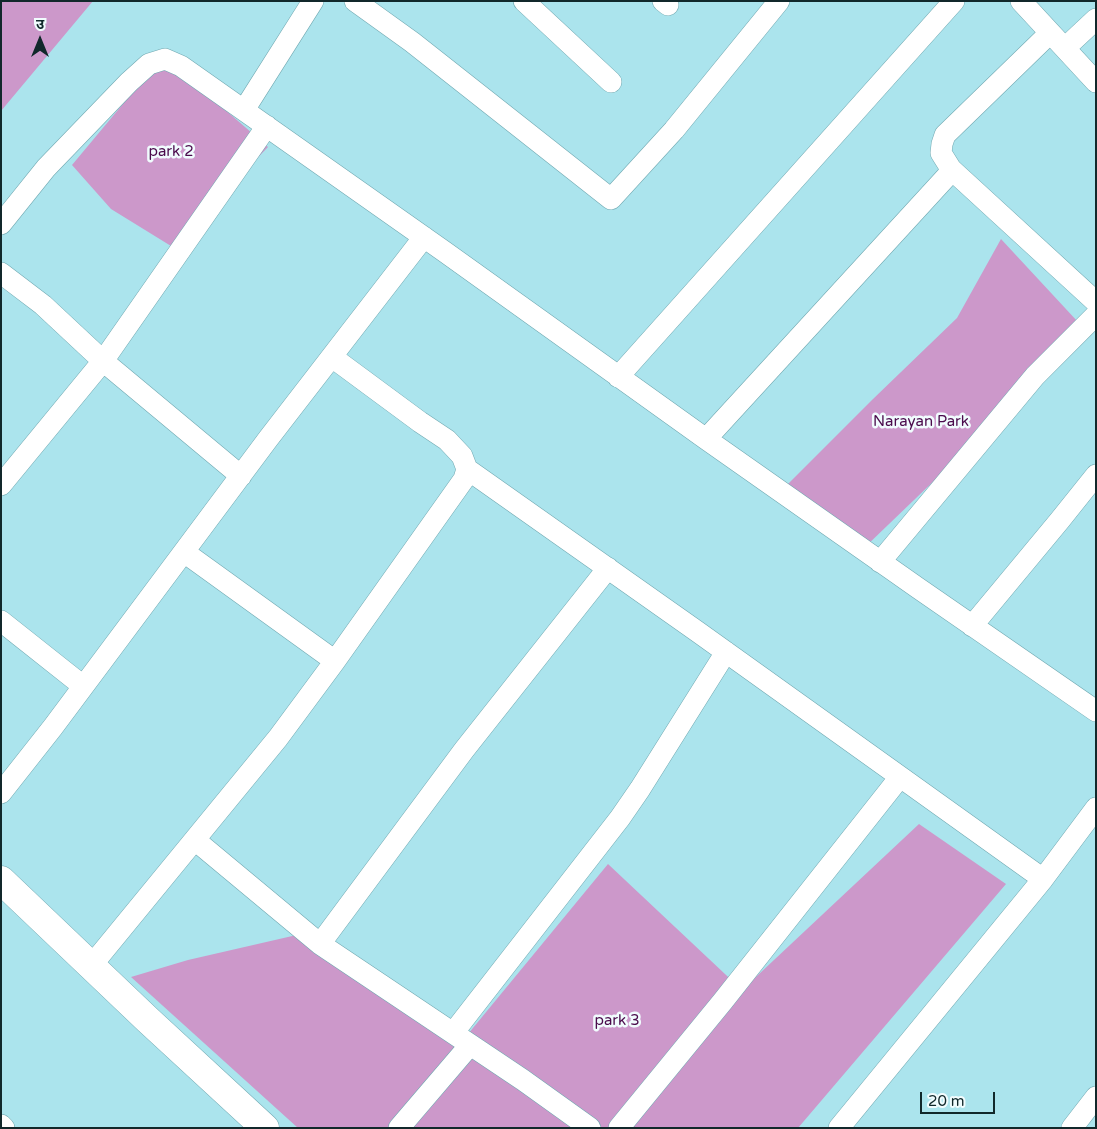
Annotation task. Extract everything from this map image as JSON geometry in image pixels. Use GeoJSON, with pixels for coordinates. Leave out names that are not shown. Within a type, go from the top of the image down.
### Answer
{"type":"FeatureCollection","features":[{"type":"Feature","properties":{"kind":"street"},"geometry":{"type":"LineString","coordinates":[[244,110],[313,1]]}},
{"type":"Feature","properties":{"kind":"street"},"geometry":{"type":"LineString","coordinates":[[355,1],[412,42],[611,198],[674,130],[779,1]]}},
{"type":"Feature","properties":{"kind":"street"},"geometry":{"type":"LineString","coordinates":[[524,1],[611,82]]}},
{"type":"Feature","properties":{"kind":"street"},"geometry":{"type":"LineString","coordinates":[[618,377],[954,1]]}},
{"type":"Feature","properties":{"kind":"street"},"geometry":{"type":"LineString","coordinates":[[1022,1],[1096,82]]}},
{"type":"Feature","properties":{"kind":"street"},"geometry":{"type":"LineString","coordinates":[[1065,48],[1096,19]]}},
{"type":"Feature","properties":{"kind":"street"},"geometry":{"type":"LineString","coordinates":[[1050,33],[945,135],[941,153],[951,169],[1096,302]]}},
{"type":"Feature","properties":{"kind":"street"},"geometry":{"type":"LineString","coordinates":[[1,224],[46,168],[129,82],[150,64],[165,59],[180,66],[267,126],[880,562],[1096,711]]}},
{"type":"Feature","properties":{"kind":"street"},"geometry":{"type":"LineString","coordinates":[[1,486],[103,361],[267,126]]}},
{"type":"Feature","properties":{"kind":"street"},"geometry":{"type":"LineString","coordinates":[[706,439],[948,175],[951,169]]}},
{"type":"Feature","properties":{"kind":"street"},"geometry":{"type":"LineString","coordinates":[[1,793],[424,237]]}},
{"type":"Feature","properties":{"kind":"street"},"geometry":{"type":"LineString","coordinates":[[4,281],[43,305],[103,361],[241,476]]}},
{"type":"Feature","properties":{"kind":"street"},"geometry":{"type":"LineString","coordinates":[[880,562],[1035,376],[1096,315]]}},
{"type":"Feature","properties":{"kind":"street"},"geometry":{"type":"LineString","coordinates":[[92,966],[278,738],[464,479],[466,469],[462,456],[447,440],[332,357]]}},
{"type":"Feature","properties":{"kind":"street"},"geometry":{"type":"LineString","coordinates":[[466,469],[608,568],[1043,879]]}},
{"type":"Feature","properties":{"kind":"street"},"geometry":{"type":"LineString","coordinates":[[972,626],[1096,475]]}},
{"type":"Feature","properties":{"kind":"street"},"geometry":{"type":"LineString","coordinates":[[184,552],[335,661]]}},
{"type":"Feature","properties":{"kind":"street"},"geometry":{"type":"LineString","coordinates":[[320,944],[464,750],[608,568]]}},
{"type":"Feature","properties":{"kind":"street"},"geometry":{"type":"LineString","coordinates":[[1,621],[83,686]]}},
{"type":"Feature","properties":{"kind":"street"},"geometry":{"type":"LineString","coordinates":[[399,1128],[640,789],[726,652]]}},
{"type":"Feature","properties":{"kind":"street"},"geometry":{"type":"LineString","coordinates":[[619,1128],[723,1002],[900,777]]}},
{"type":"Feature","properties":{"kind":"street"},"geometry":{"type":"LineString","coordinates":[[839,1128],[1043,879],[1096,808]]}},
{"type":"Feature","properties":{"kind":"street"},"geometry":{"type":"LineString","coordinates":[[195,840],[320,944],[524,1080],[590,1128]]}},
{"type":"Feature","properties":{"kind":"street"},"geometry":{"type":"LineString","coordinates":[[1,880],[265,1128]]}},
{"type":"Feature","properties":{"kind":"street"},"geometry":{"type":"LineString","coordinates":[[1074,1127],[1096,1097]]}},
{"type":"Feature","properties":{"kind":"street"},"geometry":{"type":"LineString","coordinates":[[1,1125],[4,1128]]}},
{"type":"Feature","properties":{"kind":"green space"},"geometry":{"type":"Polygon","coordinates":[[[1,1],[93,1],[1,111],[1,1]]]}},
{"type":"Feature","properties":{"kind":"green space","name":"park 2"},"geometry":{"type":"Polygon","coordinates":[[[158,62],[215,101],[268,147],[171,246],[111,209],[72,165],[158,62]]]}},
{"type":"Feature","properties":{"kind":"green space","name":"Narayan Park"},"geometry":{"type":"Polygon","coordinates":[[[1001,239],[1078,322],[965,451],[863,549],[786,486],[957,318],[1001,239]]]}},
{"type":"Feature","properties":{"kind":"green space","name":"park 3"},"geometry":{"type":"Polygon","coordinates":[[[919,824],[1006,884],[798,1128],[298,1128],[131,977],[188,960],[301,934],[468,1034],[608,864],[742,990],[919,824]]]}}]}
